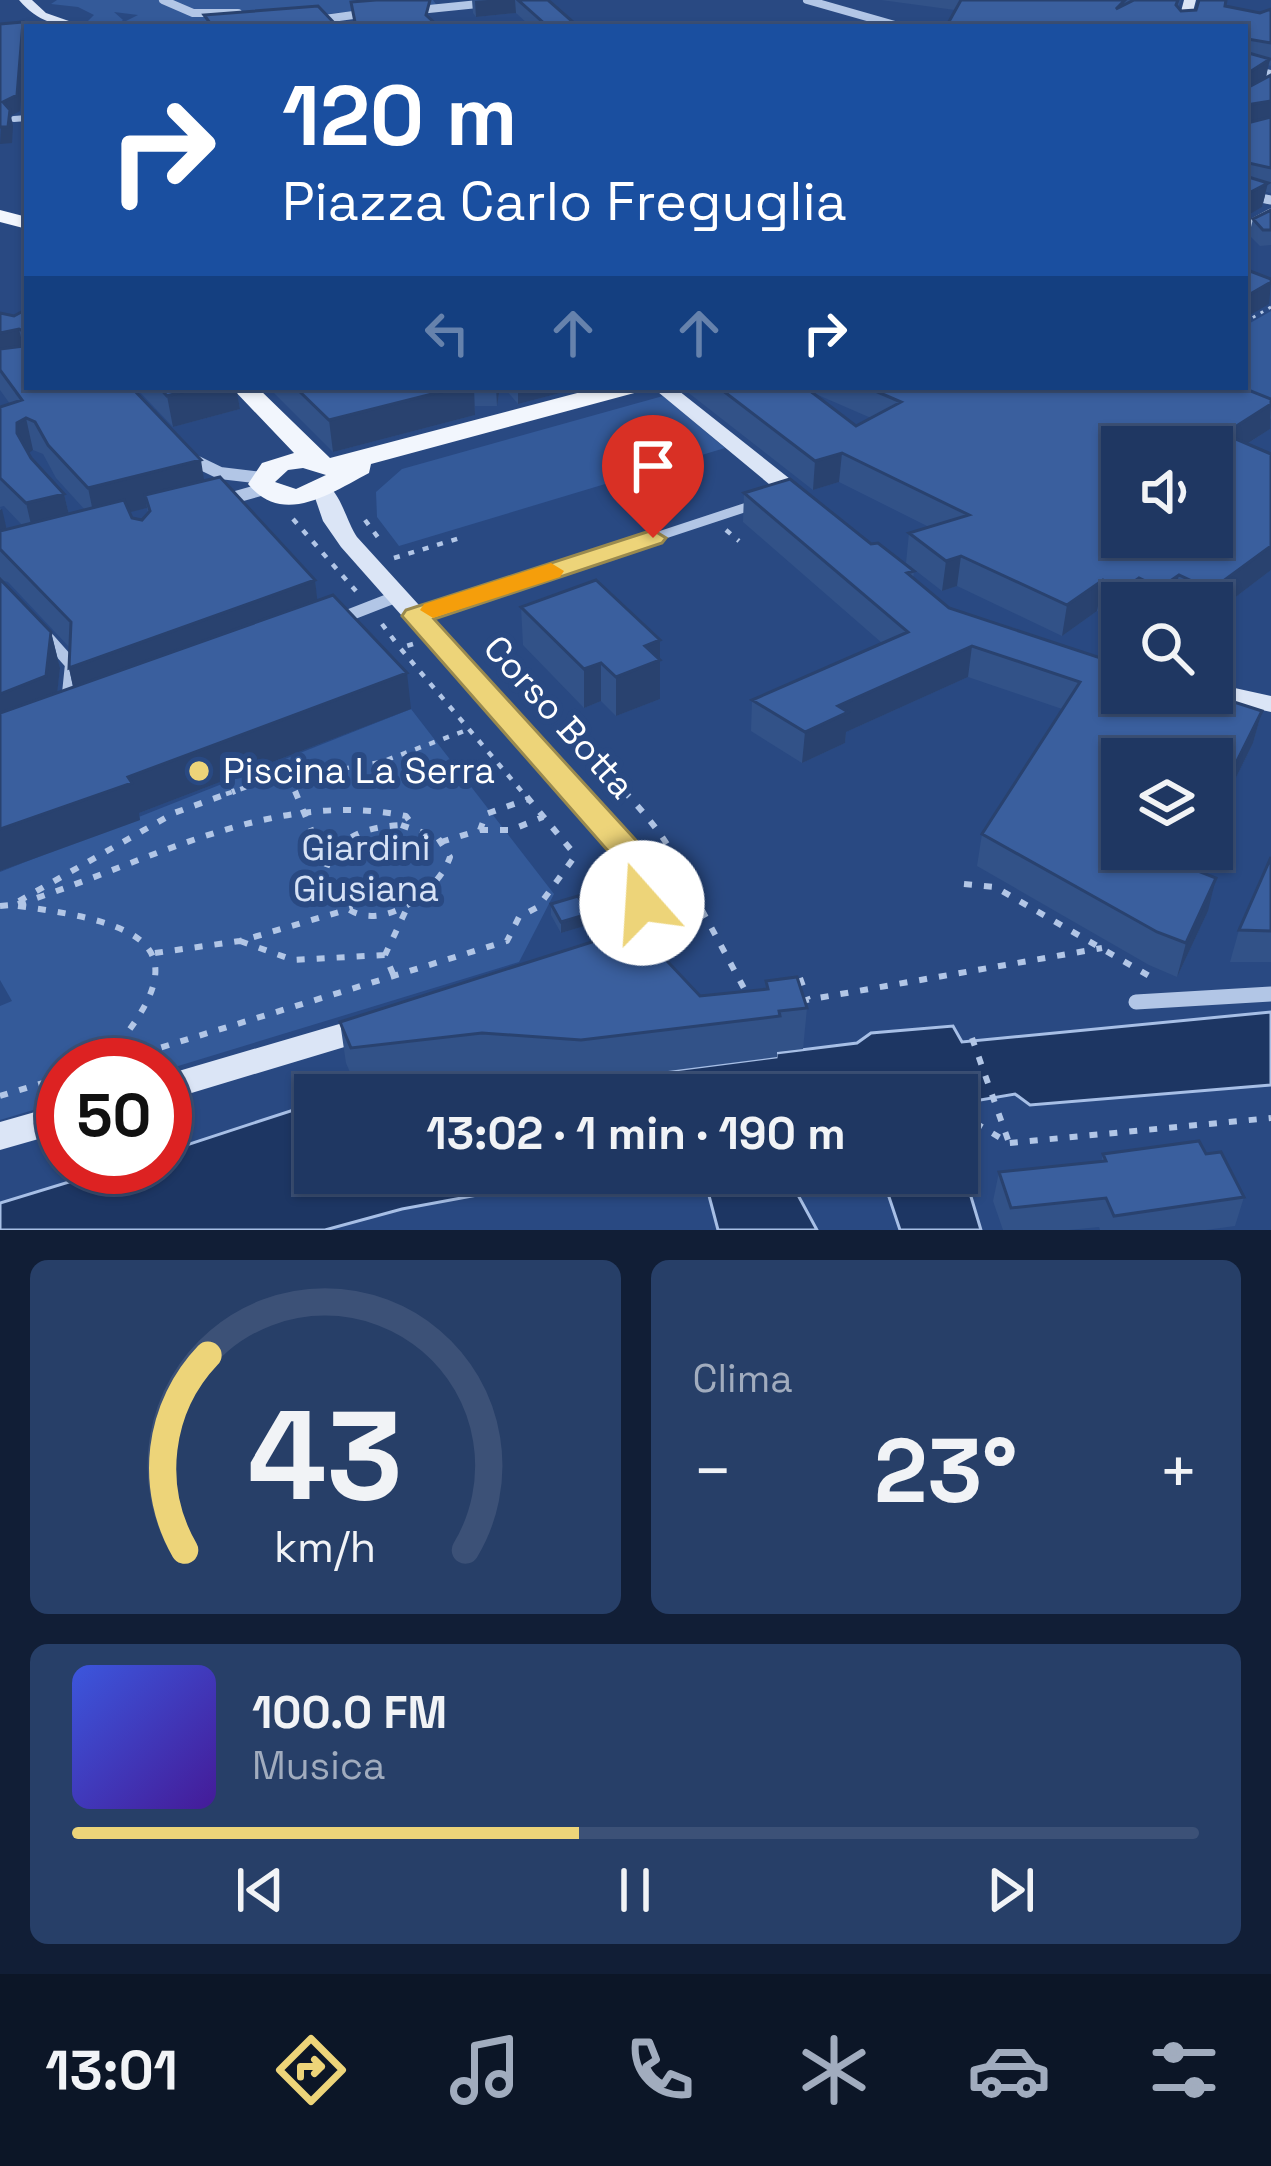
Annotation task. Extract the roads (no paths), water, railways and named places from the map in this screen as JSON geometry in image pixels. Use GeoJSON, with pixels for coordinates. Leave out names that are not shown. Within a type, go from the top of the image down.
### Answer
{"type":"FeatureCollection","features":[{"type":"Feature","properties":{"kind":"main road"},"geometry":{"type":"LineString","coordinates":[[26,0],[40,16],[69,24]]}},
{"type":"Feature","properties":{"kind":"main road"},"geometry":{"type":"LineString","coordinates":[[246,390],[325,474]]}},
{"type":"Feature","properties":{"kind":"main road"},"geometry":{"type":"LineString","coordinates":[[270,418],[278,438],[266,478],[290,497],[325,474],[404,447],[618,390]]}},
{"type":"Feature","properties":{"kind":"main road"},"geometry":{"type":"LineString","coordinates":[[666,390],[787,494],[826,518]]}},
{"type":"Feature","properties":{"kind":"main road","name":"Corso Botta"},"geometry":{"type":"LineString","coordinates":[[325,474],[334,521],[349,542],[417,607],[631,856],[642,903],[634,928],[601,955]]}},
{"type":"Feature","properties":{"kind":"main road"},"geometry":{"type":"LineString","coordinates":[[1233,696],[1271,704]]}},
{"type":"Feature","properties":{"kind":"main road"},"geometry":{"type":"LineString","coordinates":[[192,1080],[411,1016]]}},
{"type":"Feature","properties":{"kind":"main road"},"geometry":{"type":"LineString","coordinates":[[0,1136],[36,1126]]}},
{"type":"Feature","properties":{"kind":"street"},"geometry":{"type":"LineString","coordinates":[[163,0],[193,13],[239,13]]}},
{"type":"Feature","properties":{"kind":"street"},"geometry":{"type":"LineString","coordinates":[[399,10],[518,0]]}},
{"type":"Feature","properties":{"kind":"street"},"geometry":{"type":"LineString","coordinates":[[807,0],[891,24]]}},
{"type":"Feature","properties":{"kind":"street"},"geometry":{"type":"LineString","coordinates":[[300,22],[380,10],[307,10]]}},
{"type":"Feature","properties":{"kind":"street"},"geometry":{"type":"LineString","coordinates":[[180,450],[220,473],[266,478]]}},
{"type":"Feature","properties":{"kind":"street"},"geometry":{"type":"LineString","coordinates":[[202,505],[266,478]]}},
{"type":"Feature","properties":{"kind":"street"},"geometry":{"type":"LineString","coordinates":[[332,621],[369,608],[417,607]]}},
{"type":"Feature","properties":{"kind":"street"},"geometry":{"type":"LineString","coordinates":[[41,631],[71,664],[65,719],[88,711]]}},
{"type":"Feature","properties":{"kind":"street"},"geometry":{"type":"LineString","coordinates":[[1136,1002],[1271,994]]}},
{"type":"Feature","properties":{"kind":"lane"},"geometry":{"type":"LineString","coordinates":[[14,119],[24,118]]}},
{"type":"Feature","properties":{"kind":"lane"},"geometry":{"type":"LineString","coordinates":[[417,607],[764,501]]}},
{"type":"Feature","properties":{"kind":"place","name":"Piscina La Serra"},"geometry":{"type":"Point","coordinates":[199,771]}},
{"type":"Feature","properties":{"kind":"park label","name":"Giardini Giusiana"},"geometry":{"type":"Point","coordinates":[366,868]}}]}
